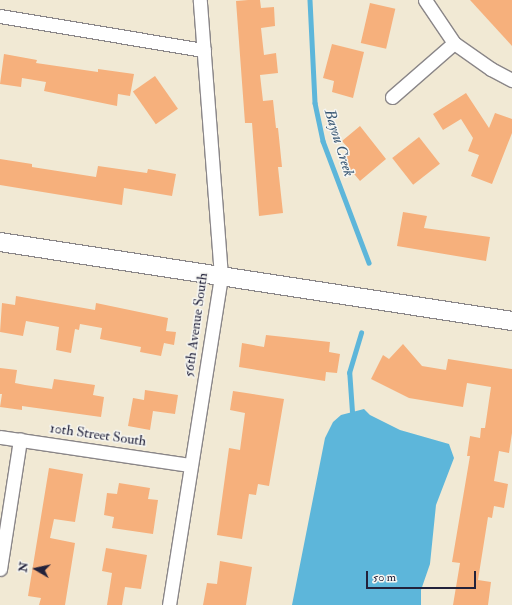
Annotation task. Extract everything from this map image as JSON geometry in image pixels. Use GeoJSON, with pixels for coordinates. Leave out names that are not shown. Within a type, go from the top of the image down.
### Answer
{"type":"FeatureCollection","features":[{"type":"Feature","properties":{"kind":"street","name":"56th Avenue South"},"geometry":{"type":"LineString","coordinates":[[169,605],[221,276],[200,0]]}},
{"type":"Feature","properties":{"kind":"street"},"geometry":{"type":"LineString","coordinates":[[425,0],[454,43],[491,70],[512,80]]}},
{"type":"Feature","properties":{"kind":"street"},"geometry":{"type":"LineString","coordinates":[[0,16],[204,50]]}},
{"type":"Feature","properties":{"kind":"street"},"geometry":{"type":"LineString","coordinates":[[392,98],[454,43]]}},
{"type":"Feature","properties":{"kind":"street"},"geometry":{"type":"LineString","coordinates":[[0,242],[512,321]]}},
{"type":"Feature","properties":{"kind":"street","name":"10th Street South"},"geometry":{"type":"LineString","coordinates":[[0,437],[190,466]]}},
{"type":"Feature","properties":{"kind":"street"},"geometry":{"type":"LineString","coordinates":[[0,570],[20,440]]}},
{"type":"Feature","properties":{"kind":"water"},"geometry":{"type":"Polygon","coordinates":[[[364,409],[370,415],[400,430],[449,444],[454,458],[436,505],[430,564],[421,590],[421,605],[292,605],[325,438],[333,422],[341,415],[364,409]]]}},
{"type":"Feature","properties":{"kind":"building"},"geometry":{"type":"Polygon","coordinates":[[[260,0],[261,8],[274,7],[275,26],[261,28],[264,55],[276,53],[278,73],[260,75],[263,101],[273,100],[276,128],[278,128],[282,167],[278,167],[283,213],[259,216],[252,123],[245,123],[236,1],[260,0]]]}},
{"type":"Feature","properties":{"kind":"building"},"geometry":{"type":"Polygon","coordinates":[[[470,0],[512,0],[512,46],[470,0]]]}},
{"type":"Feature","properties":{"kind":"building"},"geometry":{"type":"Polygon","coordinates":[[[370,3],[395,9],[386,49],[361,43],[370,3]]]}},
{"type":"Feature","properties":{"kind":"building"},"geometry":{"type":"Polygon","coordinates":[[[332,44],[364,52],[353,98],[332,92],[334,81],[323,78],[332,44]]]}},
{"type":"Feature","properties":{"kind":"building"},"geometry":{"type":"Polygon","coordinates":[[[4,54],[37,60],[36,63],[98,72],[98,69],[134,74],[130,96],[118,94],[117,106],[44,91],[46,82],[22,78],[21,87],[0,84],[4,54]]]}},
{"type":"Feature","properties":{"kind":"building"},"geometry":{"type":"Polygon","coordinates":[[[155,76],[178,109],[156,124],[133,91],[155,76]]]}},
{"type":"Feature","properties":{"kind":"building"},"geometry":{"type":"Polygon","coordinates":[[[466,93],[489,128],[495,113],[512,119],[512,133],[492,184],[471,176],[479,155],[468,151],[473,138],[461,119],[443,130],[433,114],[466,93]]]}},
{"type":"Feature","properties":{"kind":"building"},"geometry":{"type":"Polygon","coordinates":[[[360,126],[386,159],[360,181],[340,157],[349,149],[342,141],[360,126]]]}},
{"type":"Feature","properties":{"kind":"building"},"geometry":{"type":"Polygon","coordinates":[[[419,137],[440,164],[413,185],[392,158],[419,137]]]}},
{"type":"Feature","properties":{"kind":"building"},"geometry":{"type":"Polygon","coordinates":[[[0,159],[32,164],[32,167],[96,177],[98,166],[147,173],[148,169],[176,174],[172,196],[124,188],[122,205],[0,185],[0,159]]]}},
{"type":"Feature","properties":{"kind":"building"},"geometry":{"type":"Polygon","coordinates":[[[403,212],[427,216],[424,228],[490,237],[486,261],[397,246],[403,212]]]}},
{"type":"Feature","properties":{"kind":"building"},"geometry":{"type":"Polygon","coordinates":[[[16,296],[95,310],[96,303],[168,318],[166,331],[176,332],[174,345],[164,343],[161,356],[140,352],[141,347],[100,339],[102,328],[80,324],[79,330],[75,329],[71,353],[56,350],[59,327],[26,321],[23,336],[0,332],[2,303],[15,305],[16,296]]]}},
{"type":"Feature","properties":{"kind":"building"},"geometry":{"type":"Polygon","coordinates":[[[266,335],[330,342],[329,352],[340,354],[337,373],[326,372],[325,381],[239,367],[242,343],[264,347],[266,335]]]}},
{"type":"Feature","properties":{"kind":"building"},"geometry":{"type":"Polygon","coordinates":[[[403,344],[422,366],[446,370],[448,359],[512,369],[512,433],[509,453],[499,451],[494,481],[508,484],[504,508],[494,506],[492,518],[488,517],[478,580],[491,582],[488,605],[453,605],[460,563],[452,562],[470,456],[467,456],[470,436],[480,438],[481,428],[485,428],[491,387],[467,383],[463,407],[409,398],[371,379],[383,355],[389,359],[403,344]]]}},
{"type":"Feature","properties":{"kind":"building"},"geometry":{"type":"Polygon","coordinates":[[[0,368],[17,370],[15,383],[25,385],[52,389],[54,379],[95,385],[93,395],[104,397],[101,417],[22,406],[22,410],[0,407],[2,394],[0,394],[0,368]]]}},
{"type":"Feature","properties":{"kind":"building"},"geometry":{"type":"Polygon","coordinates":[[[145,390],[178,395],[175,414],[153,411],[150,430],[128,426],[133,398],[144,400],[145,390]]]}},
{"type":"Feature","properties":{"kind":"building"},"geometry":{"type":"Polygon","coordinates":[[[233,391],[284,399],[269,486],[258,484],[256,495],[249,494],[242,539],[217,535],[229,448],[240,450],[245,413],[230,410],[233,391]]]}},
{"type":"Feature","properties":{"kind":"building"},"geometry":{"type":"Polygon","coordinates":[[[49,468],[83,474],[75,522],[54,519],[50,538],[75,543],[65,605],[39,605],[41,598],[28,596],[49,468]]]}},
{"type":"Feature","properties":{"kind":"building"},"geometry":{"type":"Polygon","coordinates":[[[119,483],[150,488],[148,499],[158,500],[153,534],[112,528],[114,517],[104,515],[107,493],[117,494],[119,483]]]}},
{"type":"Feature","properties":{"kind":"building"},"geometry":{"type":"Polygon","coordinates":[[[106,548],[147,555],[141,589],[125,587],[122,605],[107,605],[112,573],[102,571],[106,548]]]}},
{"type":"Feature","properties":{"kind":"building"},"geometry":{"type":"Polygon","coordinates":[[[220,561],[252,567],[246,605],[203,605],[207,583],[217,584],[220,561]]]}},
{"type":"Feature","properties":{"kind":"waterway","name":"Bayou Creek"},"geometry":{"type":"LineString","coordinates":[[310,0],[315,103],[323,141],[369,263]]}},
{"type":"Feature","properties":{"kind":"waterway","name":"Bayou Creek"},"geometry":{"type":"LineString","coordinates":[[352,412],[349,373],[361,333]]}}]}
